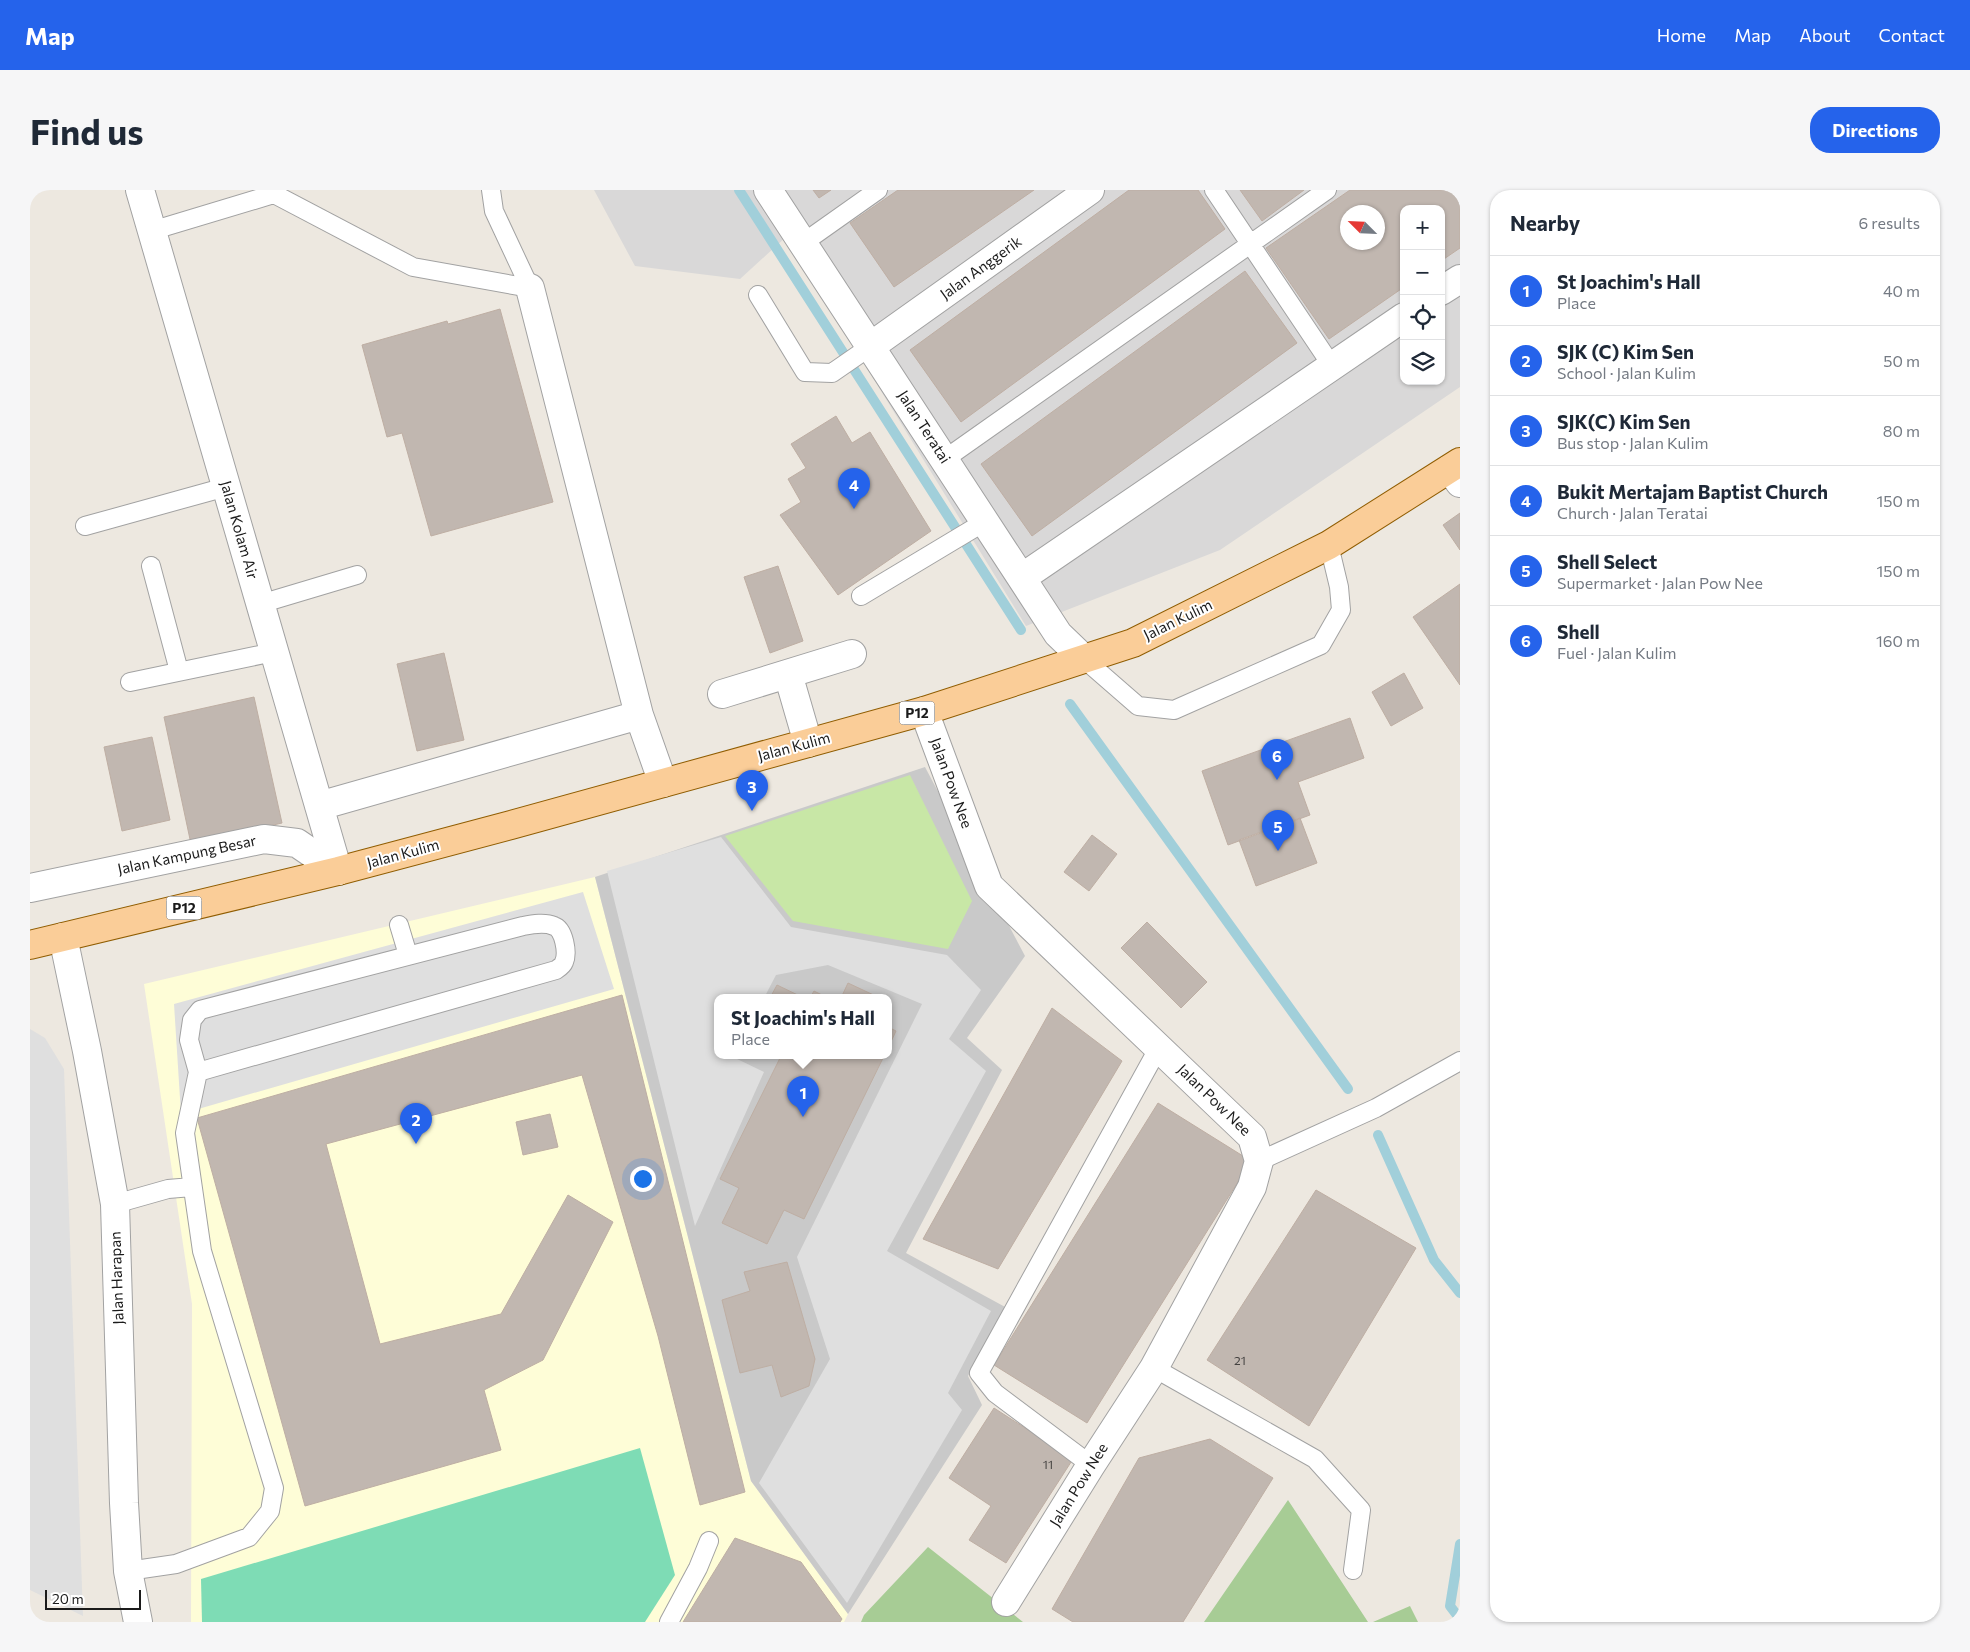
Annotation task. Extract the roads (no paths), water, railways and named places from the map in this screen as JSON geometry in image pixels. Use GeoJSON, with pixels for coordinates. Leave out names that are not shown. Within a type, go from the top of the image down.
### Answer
{"type":"FeatureCollection","features":[{"type":"Feature","properties":{"kind":"main road","name":"Jalan Kulim"},"geometry":{"type":"LineString","coordinates":[[30,945],[338,871],[663,783],[924,711],[1133,643],[1329,545],[1457,471]]}},
{"type":"Feature","properties":{"kind":"street","name":"Jalan Kolam Air"},"geometry":{"type":"LineString","coordinates":[[140,190],[338,871]]}},
{"type":"Feature","properties":{"kind":"street","name":"Jalan Teratai"},"geometry":{"type":"LineString","coordinates":[[768,190],[1023,577],[1058,634],[1084,659]]}},
{"type":"Feature","properties":{"kind":"street","name":"Jalan Anggerik"},"geometry":{"type":"LineString","coordinates":[[871,346],[1090,190]]}},
{"type":"Feature","properties":{"kind":"street"},"geometry":{"type":"LineString","coordinates":[[1445,288],[1460,278]]}},
{"type":"Feature","properties":{"kind":"street"},"geometry":{"type":"LineString","coordinates":[[530,288],[639,715],[663,783]]}},
{"type":"Feature","properties":{"kind":"street"},"geometry":{"type":"LineString","coordinates":[[1023,577],[1400,320]]}},
{"type":"Feature","properties":{"kind":"street"},"geometry":{"type":"LineString","coordinates":[[722,694],[852,654]]}},
{"type":"Feature","properties":{"kind":"street"},"geometry":{"type":"LineString","coordinates":[[788,674],[808,743]]}},
{"type":"Feature","properties":{"kind":"street","name":"Jalan Pow Nee"},"geometry":{"type":"LineString","coordinates":[[924,711],[989,886],[1252,1137],[1258,1161],[1252,1187],[1154,1368],[1006,1602]]}},
{"type":"Feature","properties":{"kind":"street"},"geometry":{"type":"LineString","coordinates":[[319,806],[639,715]]}},
{"type":"Feature","properties":{"kind":"street","name":"Jalan Kampung Besar"},"geometry":{"type":"LineString","coordinates":[[30,888],[264,839],[296,843],[338,871]]}},
{"type":"Feature","properties":{"kind":"street","name":"Jalan Harapan"},"geometry":{"type":"LineString","coordinates":[[63,937],[87,1051],[115,1204],[128,1571],[138,1622]]}},
{"type":"Feature","properties":{"kind":"lane"},"geometry":{"type":"LineString","coordinates":[[491,190],[494,211],[530,288]]}},
{"type":"Feature","properties":{"kind":"lane"},"geometry":{"type":"LineString","coordinates":[[803,243],[878,190]]}},
{"type":"Feature","properties":{"kind":"lane"},"geometry":{"type":"LineString","coordinates":[[1214,190],[1332,366]]}},
{"type":"Feature","properties":{"kind":"lane"},"geometry":{"type":"LineString","coordinates":[[945,459],[1327,190]]}},
{"type":"Feature","properties":{"kind":"lane"},"geometry":{"type":"LineString","coordinates":[[152,231],[274,194],[413,267],[530,288]]}},
{"type":"Feature","properties":{"kind":"lane"},"geometry":{"type":"LineString","coordinates":[[758,295],[805,372],[832,374],[871,346]]}},
{"type":"Feature","properties":{"kind":"lane"},"geometry":{"type":"LineString","coordinates":[[85,526],[226,487]]}},
{"type":"Feature","properties":{"kind":"lane"},"geometry":{"type":"LineString","coordinates":[[861,596],[986,521]]}},
{"type":"Feature","properties":{"kind":"lane"},"geometry":{"type":"LineString","coordinates":[[1084,659],[1138,706],[1174,710],[1321,645],[1341,610],[1339,587],[1329,545]]}},
{"type":"Feature","properties":{"kind":"lane"},"geometry":{"type":"LineString","coordinates":[[151,566],[179,671]]}},
{"type":"Feature","properties":{"kind":"lane"},"geometry":{"type":"LineString","coordinates":[[260,604],[357,575]]}},
{"type":"Feature","properties":{"kind":"lane"},"geometry":{"type":"LineString","coordinates":[[130,682],[274,652]]}},
{"type":"Feature","properties":{"kind":"lane"},"geometry":{"type":"LineString","coordinates":[[128,1571],[176,1564],[249,1537],[270,1511],[274,1488],[202,1251],[185,1133],[198,1072],[189,1040],[192,1020],[200,1010],[408,955],[535,924],[558,927],[560,931],[567,955],[564,964],[556,970],[198,1072]]}},
{"type":"Feature","properties":{"kind":"lane"},"geometry":{"type":"LineString","coordinates":[[399,925],[408,955]]}},
{"type":"Feature","properties":{"kind":"lane"},"geometry":{"type":"LineString","coordinates":[[1091,1465],[995,1393],[979,1373],[1159,1047]]}},
{"type":"Feature","properties":{"kind":"lane"},"geometry":{"type":"LineString","coordinates":[[1258,1161],[1376,1108],[1460,1061]]}},
{"type":"Feature","properties":{"kind":"lane"},"geometry":{"type":"LineString","coordinates":[[115,1204],[168,1189],[192,1187]]}},
{"type":"Feature","properties":{"kind":"lane"},"geometry":{"type":"LineString","coordinates":[[1154,1368],[1315,1459],[1361,1510],[1353,1570]]}},
{"type":"Feature","properties":{"kind":"lane"},"geometry":{"type":"LineString","coordinates":[[669,1622],[685,1594],[709,1540]]}},
{"type":"Feature","properties":{"kind":"waterway"},"geometry":{"type":"LineString","coordinates":[[739,190],[1021,630]]}},
{"type":"Feature","properties":{"kind":"waterway"},"geometry":{"type":"LineString","coordinates":[[1070,704],[1348,1089]]}},
{"type":"Feature","properties":{"kind":"waterway"},"geometry":{"type":"LineString","coordinates":[[1378,1135],[1434,1260],[1460,1293]]}},
{"type":"Feature","properties":{"kind":"waterway"},"geometry":{"type":"LineString","coordinates":[[1460,1544],[1450,1606],[1460,1619]]}},
{"type":"Feature","properties":{"kind":"place","name":"Bukit Mertajam Baptist Church"},"geometry":{"type":"Point","coordinates":[854,509]}},
{"type":"Feature","properties":{"kind":"place","name":"Shell"},"geometry":{"type":"Point","coordinates":[1277,780]}},
{"type":"Feature","properties":{"kind":"place","name":"SJK(C) Kim Sen"},"geometry":{"type":"Point","coordinates":[752,811]}},
{"type":"Feature","properties":{"kind":"place","name":"Shell Select"},"geometry":{"type":"Point","coordinates":[1278,851]}},
{"type":"Feature","properties":{"kind":"place","name":"St Joachim's Hall"},"geometry":{"type":"Point","coordinates":[803,1117]}},
{"type":"Feature","properties":{"kind":"place","name":"SJK (C) Kim Sen"},"geometry":{"type":"Point","coordinates":[416,1144]}}]}
